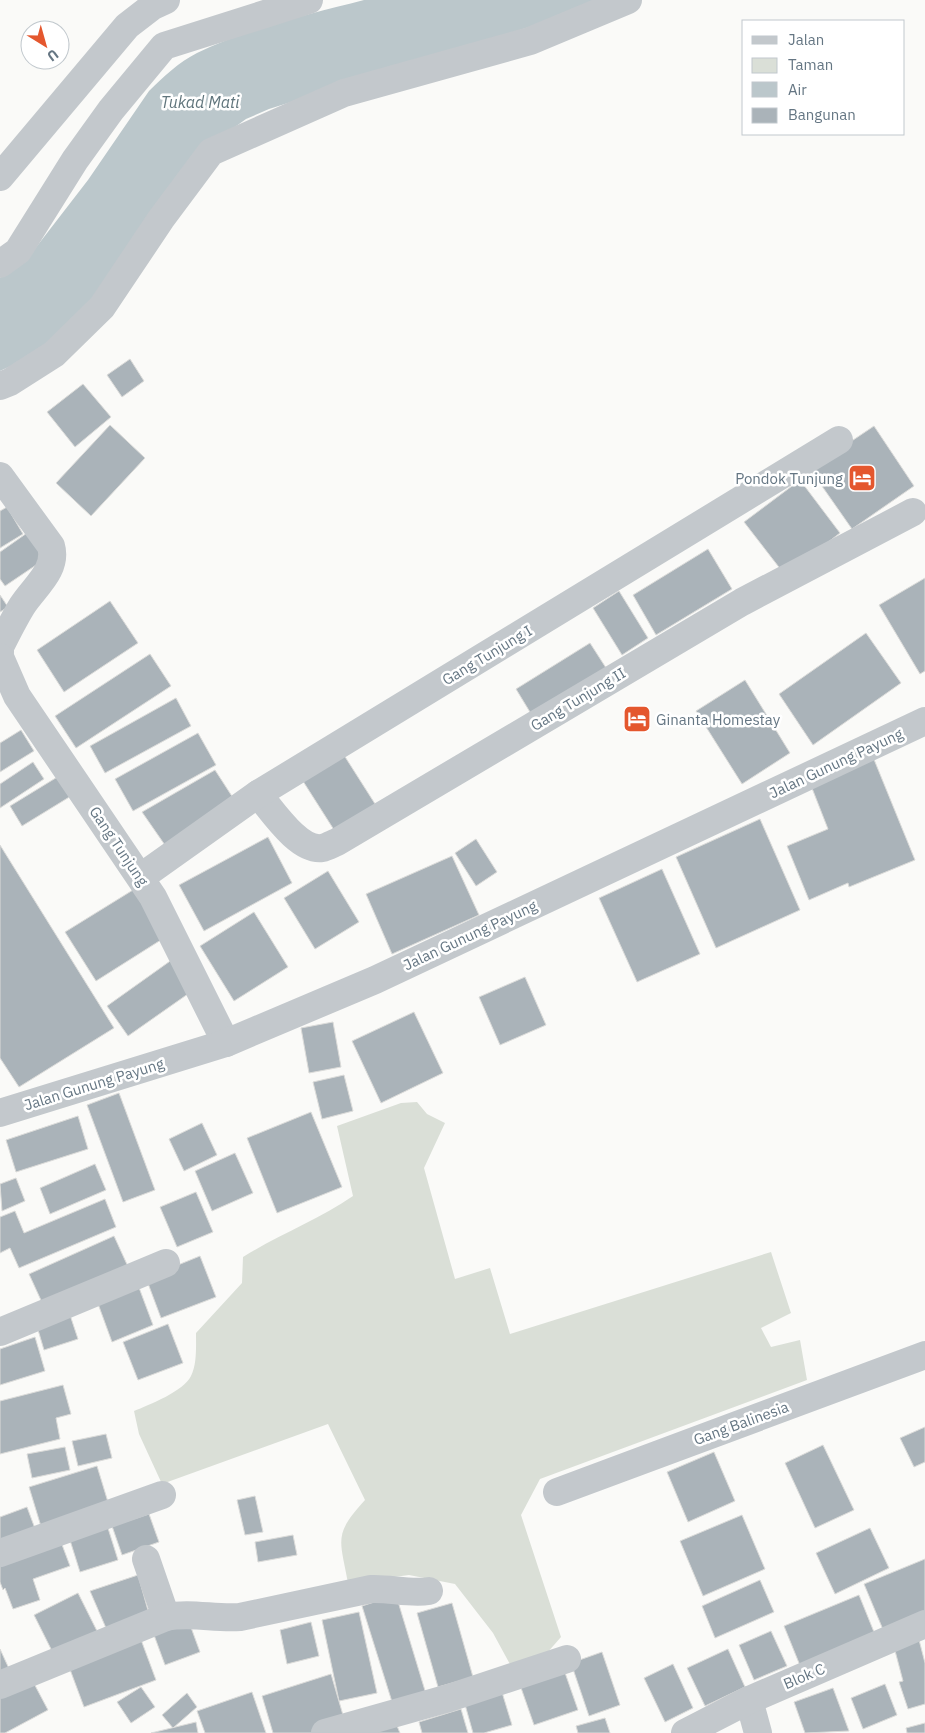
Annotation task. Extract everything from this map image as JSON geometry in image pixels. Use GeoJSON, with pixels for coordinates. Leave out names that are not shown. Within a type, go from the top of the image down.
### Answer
{"type":"FeatureCollection","features":[{"type":"Feature","properties":{"kind":"street"},"geometry":{"type":"LineString","coordinates":[[0,177],[127,26],[153,6],[166,0]]}},
{"type":"Feature","properties":{"kind":"street"},"geometry":{"type":"LineString","coordinates":[[0,264],[18,251],[75,160],[111,110],[164,46],[309,0]]}},
{"type":"Feature","properties":{"kind":"street"},"geometry":{"type":"LineString","coordinates":[[0,386],[10,382],[54,354],[102,307],[160,219],[211,152],[344,93],[530,41],[628,0]]}},
{"type":"Feature","properties":{"kind":"street","name":"Gang Tunjung I"},"geometry":{"type":"LineString","coordinates":[[141,877],[258,794],[840,440]]}},
{"type":"Feature","properties":{"kind":"street"},"geometry":{"type":"LineString","coordinates":[[0,476],[51,546],[53,554],[51,565],[23,605],[0,647],[0,652]]}},
{"type":"Feature","properties":{"kind":"street","name":"Gang Tunjung II"},"geometry":{"type":"LineString","coordinates":[[258,794],[293,835],[306,845],[321,848],[337,842],[742,602],[913,512]]}},
{"type":"Feature","properties":{"kind":"street","name":"Gang Tunjung"},"geometry":{"type":"LineString","coordinates":[[0,657],[17,696],[141,877],[226,1043]]}},
{"type":"Feature","properties":{"kind":"street","name":"Jalan Gunung Payung"},"geometry":{"type":"LineString","coordinates":[[2,1109],[226,1043],[375,980],[925,721]]}},
{"type":"Feature","properties":{"kind":"street"},"geometry":{"type":"LineString","coordinates":[[0,1332],[166,1263]]}},
{"type":"Feature","properties":{"kind":"street","name":"Gang Balinesia"},"geometry":{"type":"LineString","coordinates":[[557,1492],[925,1355]]}},
{"type":"Feature","properties":{"kind":"street"},"geometry":{"type":"LineString","coordinates":[[0,1553],[162,1495]]}},
{"type":"Feature","properties":{"kind":"street"},"geometry":{"type":"LineString","coordinates":[[146,1559],[166,1617]]}},
{"type":"Feature","properties":{"kind":"street"},"geometry":{"type":"LineString","coordinates":[[0,1685],[166,1617],[178,1614],[224,1619],[370,1589],[388,1588],[418,1593],[429,1590]]}},
{"type":"Feature","properties":{"kind":"street","name":"Blok C"},"geometry":{"type":"LineString","coordinates":[[685,1733],[748,1700],[925,1624]]}},
{"type":"Feature","properties":{"kind":"street"},"geometry":{"type":"LineString","coordinates":[[325,1733],[449,1698],[567,1659]]}},
{"type":"Feature","properties":{"kind":"street"},"geometry":{"type":"LineString","coordinates":[[748,1700],[758,1733]]}},
{"type":"Feature","properties":{"kind":"green space"},"geometry":{"type":"Polygon","coordinates":[[[417,1102],[427,1114],[445,1123],[424,1168],[455,1279],[490,1268],[510,1334],[771,1252],[791,1313],[761,1328],[771,1347],[800,1340],[807,1380],[540,1479],[521,1515],[561,1637],[547,1653],[511,1666],[493,1633],[455,1584],[409,1575],[348,1583],[341,1547],[343,1530],[365,1500],[328,1424],[162,1484],[139,1434],[134,1411],[166,1397],[187,1382],[194,1366],[196,1333],[242,1283],[243,1257],[326,1213],[353,1196],[337,1126],[401,1103],[417,1102]]]}},
{"type":"Feature","properties":{"kind":"water","name":"Tukad Mati"},"geometry":{"type":"Polygon","coordinates":[[[364,0],[615,0],[269,109],[246,119],[188,161],[112,277],[67,330],[32,356],[0,371],[0,278],[27,259],[88,180],[149,91],[184,61],[216,44],[279,22],[364,0]]]}},
{"type":"Feature","properties":{"kind":"building"},"geometry":{"type":"Polygon","coordinates":[[[130,359],[144,381],[122,397],[107,375],[130,359]]]}},
{"type":"Feature","properties":{"kind":"building"},"geometry":{"type":"Polygon","coordinates":[[[83,384],[111,417],[75,447],[47,412],[83,384]]]}},
{"type":"Feature","properties":{"kind":"building"},"geometry":{"type":"Polygon","coordinates":[[[110,425],[145,458],[91,516],[56,483],[110,425]]]}},
{"type":"Feature","properties":{"kind":"building","name":"Pondok Tunjung"},"geometry":{"type":"Polygon","coordinates":[[[874,426],[914,486],[852,529],[810,469],[874,426]]]}},
{"type":"Feature","properties":{"kind":"building"},"geometry":{"type":"Polygon","coordinates":[[[800,480],[840,533],[785,575],[744,522],[800,480]]]}},
{"type":"Feature","properties":{"kind":"building"},"geometry":{"type":"Polygon","coordinates":[[[7,507],[23,534],[0,548],[0,511],[7,507]]]}},
{"type":"Feature","properties":{"kind":"building"},"geometry":{"type":"Polygon","coordinates":[[[27,533],[45,559],[5,586],[0,579],[0,552],[27,533]]]}},
{"type":"Feature","properties":{"kind":"building"},"geometry":{"type":"Polygon","coordinates":[[[708,549],[732,589],[656,635],[633,595],[708,549]]]}},
{"type":"Feature","properties":{"kind":"building"},"geometry":{"type":"Polygon","coordinates":[[[925,578],[925,671],[920,674],[879,605],[925,578]]]}},
{"type":"Feature","properties":{"kind":"building"},"geometry":{"type":"Polygon","coordinates":[[[619,591],[648,638],[622,655],[593,608],[619,591]]]}},
{"type":"Feature","properties":{"kind":"building"},"geometry":{"type":"Polygon","coordinates":[[[0,595],[8,607],[0,612],[0,595]]]}},
{"type":"Feature","properties":{"kind":"building"},"geometry":{"type":"Polygon","coordinates":[[[110,601],[138,643],[64,692],[37,650],[110,601]]]}},
{"type":"Feature","properties":{"kind":"building"},"geometry":{"type":"Polygon","coordinates":[[[866,633],[901,683],[813,745],[779,694],[866,633]]]}},
{"type":"Feature","properties":{"kind":"building"},"geometry":{"type":"Polygon","coordinates":[[[590,643],[608,671],[533,717],[516,689],[590,643]]]}},
{"type":"Feature","properties":{"kind":"building"},"geometry":{"type":"Polygon","coordinates":[[[150,654],[171,686],[76,748],[55,716],[150,654]]]}},
{"type":"Feature","properties":{"kind":"building"},"geometry":{"type":"Polygon","coordinates":[[[745,680],[790,753],[742,784],[696,711],[745,680]]]}},
{"type":"Feature","properties":{"kind":"building"},"geometry":{"type":"Polygon","coordinates":[[[176,698],[191,726],[105,773],[90,746],[176,698]]]}},
{"type":"Feature","properties":{"kind":"building"},"geometry":{"type":"Polygon","coordinates":[[[21,730],[34,751],[0,772],[0,743],[21,730]]]}},
{"type":"Feature","properties":{"kind":"building"},"geometry":{"type":"Polygon","coordinates":[[[198,733],[216,765],[133,811],[115,779],[198,733]]]}},
{"type":"Feature","properties":{"kind":"building"},"geometry":{"type":"Polygon","coordinates":[[[342,752],[377,807],[336,833],[301,778],[342,752]]]}},
{"type":"Feature","properties":{"kind":"building"},"geometry":{"type":"Polygon","coordinates":[[[873,757],[915,860],[849,887],[848,883],[809,900],[787,846],[828,829],[810,783],[873,757]]]}},
{"type":"Feature","properties":{"kind":"building"},"geometry":{"type":"Polygon","coordinates":[[[33,762],[44,779],[0,808],[0,784],[33,762]]]}},
{"type":"Feature","properties":{"kind":"building"},"geometry":{"type":"Polygon","coordinates":[[[215,770],[237,804],[167,848],[142,812],[215,770]]]}},
{"type":"Feature","properties":{"kind":"building"},"geometry":{"type":"Polygon","coordinates":[[[59,776],[71,796],[22,826],[10,806],[59,776]]]}},
{"type":"Feature","properties":{"kind":"building"},"geometry":{"type":"Polygon","coordinates":[[[760,819],[800,910],[716,948],[676,857],[760,819]]]}},
{"type":"Feature","properties":{"kind":"building"},"geometry":{"type":"Polygon","coordinates":[[[268,837],[292,883],[204,931],[179,885],[268,837]]]}},
{"type":"Feature","properties":{"kind":"building"},"geometry":{"type":"Polygon","coordinates":[[[476,839],[497,872],[476,886],[455,853],[476,839]]]}},
{"type":"Feature","properties":{"kind":"building"},"geometry":{"type":"Polygon","coordinates":[[[0,845],[114,1028],[19,1087],[0,1058],[0,845]]]}},
{"type":"Feature","properties":{"kind":"building"},"geometry":{"type":"Polygon","coordinates":[[[452,856],[479,915],[392,954],[366,894],[452,856]]]}},
{"type":"Feature","properties":{"kind":"building"},"geometry":{"type":"Polygon","coordinates":[[[662,869],[700,954],[637,982],[599,898],[662,869]]]}},
{"type":"Feature","properties":{"kind":"building"},"geometry":{"type":"Polygon","coordinates":[[[328,871],[359,922],[315,949],[284,898],[328,871]]]}},
{"type":"Feature","properties":{"kind":"building"},"geometry":{"type":"Polygon","coordinates":[[[133,890],[164,938],[96,981],[65,932],[133,890]]]}},
{"type":"Feature","properties":{"kind":"building"},"geometry":{"type":"Polygon","coordinates":[[[254,912],[288,967],[234,1001],[200,946],[254,912]]]}},
{"type":"Feature","properties":{"kind":"building"},"geometry":{"type":"Polygon","coordinates":[[[173,959],[195,989],[128,1036],[107,1006],[173,959]]]}},
{"type":"Feature","properties":{"kind":"building"},"geometry":{"type":"Polygon","coordinates":[[[525,977],[546,1025],[500,1045],[479,997],[525,977]]]}},
{"type":"Feature","properties":{"kind":"building"},"geometry":{"type":"Polygon","coordinates":[[[414,1012],[443,1073],[381,1103],[352,1041],[414,1012]]]}},
{"type":"Feature","properties":{"kind":"building"},"geometry":{"type":"Polygon","coordinates":[[[333,1022],[341,1067],[309,1073],[301,1028],[333,1022]]]}},
{"type":"Feature","properties":{"kind":"building"},"geometry":{"type":"Polygon","coordinates":[[[344,1075],[353,1111],[322,1119],[313,1082],[344,1075]]]}},
{"type":"Feature","properties":{"kind":"building"},"geometry":{"type":"Polygon","coordinates":[[[119,1093],[155,1190],[123,1202],[87,1105],[119,1093]]]}},
{"type":"Feature","properties":{"kind":"building"},"geometry":{"type":"Polygon","coordinates":[[[311,1112],[342,1187],[277,1213],[247,1138],[311,1112]]]}},
{"type":"Feature","properties":{"kind":"building"},"geometry":{"type":"Polygon","coordinates":[[[78,1116],[88,1149],[16,1172],[6,1140],[78,1116]]]}},
{"type":"Feature","properties":{"kind":"building"},"geometry":{"type":"Polygon","coordinates":[[[202,1123],[217,1155],[184,1171],[169,1139],[202,1123]]]}},
{"type":"Feature","properties":{"kind":"building"},"geometry":{"type":"Polygon","coordinates":[[[235,1153],[253,1193],[212,1211],[195,1171],[235,1153]]]}},
{"type":"Feature","properties":{"kind":"building"},"geometry":{"type":"Polygon","coordinates":[[[95,1164],[106,1190],[50,1214],[40,1188],[95,1164]]]}},
{"type":"Feature","properties":{"kind":"building"},"geometry":{"type":"Polygon","coordinates":[[[16,1178],[25,1201],[2,1211],[0,1184],[16,1178]]]}},
{"type":"Feature","properties":{"kind":"building"},"geometry":{"type":"Polygon","coordinates":[[[196,1192],[213,1232],[177,1247],[160,1207],[196,1192]]]}},
{"type":"Feature","properties":{"kind":"building"},"geometry":{"type":"Polygon","coordinates":[[[105,1199],[116,1227],[19,1268],[10,1248],[0,1253],[0,1217],[15,1211],[24,1233],[105,1199]]]}},
{"type":"Feature","properties":{"kind":"building"},"geometry":{"type":"Polygon","coordinates":[[[114,1236],[130,1271],[45,1309],[29,1274],[114,1236]]]}},
{"type":"Feature","properties":{"kind":"building"},"geometry":{"type":"Polygon","coordinates":[[[200,1256],[216,1297],[161,1318],[146,1278],[200,1256]]]}},
{"type":"Feature","properties":{"kind":"building"},"geometry":{"type":"Polygon","coordinates":[[[138,1285],[153,1325],[112,1342],[97,1301],[138,1285]]]}},
{"type":"Feature","properties":{"kind":"building"},"geometry":{"type":"Polygon","coordinates":[[[69,1312],[78,1339],[44,1350],[36,1323],[69,1312]]]}},
{"type":"Feature","properties":{"kind":"building"},"geometry":{"type":"Polygon","coordinates":[[[168,1324],[183,1363],[138,1380],[123,1342],[168,1324]]]}},
{"type":"Feature","properties":{"kind":"building"},"geometry":{"type":"Polygon","coordinates":[[[35,1337],[45,1371],[0,1385],[0,1349],[35,1337]]]}},
{"type":"Feature","properties":{"kind":"building"},"geometry":{"type":"Polygon","coordinates":[[[63,1385],[71,1414],[56,1418],[60,1439],[0,1454],[0,1401],[63,1385]]]}},
{"type":"Feature","properties":{"kind":"building"},"geometry":{"type":"Polygon","coordinates":[[[925,1427],[925,1462],[914,1467],[900,1438],[925,1427]]]}},
{"type":"Feature","properties":{"kind":"building"},"geometry":{"type":"Polygon","coordinates":[[[106,1434],[112,1458],[78,1466],[72,1441],[106,1434]]]}},
{"type":"Feature","properties":{"kind":"building"},"geometry":{"type":"Polygon","coordinates":[[[823,1445],[854,1510],[815,1528],[785,1463],[823,1445]]]}},
{"type":"Feature","properties":{"kind":"building"},"geometry":{"type":"Polygon","coordinates":[[[65,1447],[70,1470],[32,1478],[27,1454],[65,1447]]]}},
{"type":"Feature","properties":{"kind":"building"},"geometry":{"type":"Polygon","coordinates":[[[714,1452],[735,1501],[688,1522],[667,1472],[714,1452]]]}},
{"type":"Feature","properties":{"kind":"building"},"geometry":{"type":"Polygon","coordinates":[[[97,1466],[111,1512],[43,1533],[29,1487],[97,1466]]]}},
{"type":"Feature","properties":{"kind":"building"},"geometry":{"type":"Polygon","coordinates":[[[255,1496],[263,1532],[245,1535],[237,1500],[255,1496]]]}},
{"type":"Feature","properties":{"kind":"building"},"geometry":{"type":"Polygon","coordinates":[[[27,1507],[37,1534],[0,1548],[0,1517],[27,1507]]]}},
{"type":"Feature","properties":{"kind":"building"},"geometry":{"type":"Polygon","coordinates":[[[149,1514],[159,1542],[122,1555],[112,1526],[149,1514]]]}},
{"type":"Feature","properties":{"kind":"building"},"geometry":{"type":"Polygon","coordinates":[[[742,1515],[765,1569],[703,1596],[680,1541],[742,1515]]]}},
{"type":"Feature","properties":{"kind":"building"},"geometry":{"type":"Polygon","coordinates":[[[107,1525],[118,1560],[80,1572],[69,1537],[107,1525]]]}},
{"type":"Feature","properties":{"kind":"building"},"geometry":{"type":"Polygon","coordinates":[[[870,1528],[889,1568],[835,1594],[816,1553],[870,1528]]]}},
{"type":"Feature","properties":{"kind":"building"},"geometry":{"type":"Polygon","coordinates":[[[58,1534],[70,1566],[33,1579],[40,1600],[13,1609],[5,1588],[3,1590],[0,1582],[0,1554],[58,1534]]]}},
{"type":"Feature","properties":{"kind":"building"},"geometry":{"type":"Polygon","coordinates":[[[293,1535],[297,1555],[258,1562],[255,1542],[293,1535]]]}},
{"type":"Feature","properties":{"kind":"building"},"geometry":{"type":"Polygon","coordinates":[[[925,1559],[925,1615],[884,1632],[864,1584],[925,1559]]]}},
{"type":"Feature","properties":{"kind":"building"},"geometry":{"type":"Polygon","coordinates":[[[138,1575],[149,1614],[106,1628],[90,1591],[138,1575]]]}},
{"type":"Feature","properties":{"kind":"building"},"geometry":{"type":"Polygon","coordinates":[[[760,1580],[774,1612],[715,1638],[702,1606],[760,1580]]]}},
{"type":"Feature","properties":{"kind":"building"},"geometry":{"type":"Polygon","coordinates":[[[78,1593],[98,1633],[54,1655],[34,1615],[78,1593]]]}},
{"type":"Feature","properties":{"kind":"building"},"geometry":{"type":"Polygon","coordinates":[[[396,1595],[426,1694],[393,1705],[362,1606],[396,1595]]]}},
{"type":"Feature","properties":{"kind":"building"},"geometry":{"type":"Polygon","coordinates":[[[859,1595],[876,1637],[801,1668],[784,1626],[859,1595]]]}},
{"type":"Feature","properties":{"kind":"building"},"geometry":{"type":"Polygon","coordinates":[[[452,1603],[473,1677],[438,1687],[417,1613],[452,1603]]]}},
{"type":"Feature","properties":{"kind":"building"},"geometry":{"type":"Polygon","coordinates":[[[359,1612],[377,1693],[339,1701],[322,1620],[359,1612]]]}},
{"type":"Feature","properties":{"kind":"building"},"geometry":{"type":"Polygon","coordinates":[[[189,1622],[200,1652],[165,1665],[154,1635],[189,1622]]]}},
{"type":"Feature","properties":{"kind":"building"},"geometry":{"type":"Polygon","coordinates":[[[311,1622],[319,1656],[287,1664],[280,1630],[311,1622]]]}},
{"type":"Feature","properties":{"kind":"building"},"geometry":{"type":"Polygon","coordinates":[[[771,1631],[787,1666],[754,1680],[739,1645],[771,1631]]]}},
{"type":"Feature","properties":{"kind":"building"},"geometry":{"type":"Polygon","coordinates":[[[918,1636],[925,1663],[925,1704],[908,1709],[899,1682],[903,1681],[893,1643],[918,1636]]]}},
{"type":"Feature","properties":{"kind":"building"},"geometry":{"type":"Polygon","coordinates":[[[140,1637],[156,1680],[84,1707],[68,1664],[140,1637]]]}},
{"type":"Feature","properties":{"kind":"building"},"geometry":{"type":"Polygon","coordinates":[[[0,1649],[11,1673],[0,1678],[0,1649]]]}},
{"type":"Feature","properties":{"kind":"building"},"geometry":{"type":"Polygon","coordinates":[[[728,1649],[745,1687],[705,1706],[687,1668],[728,1649]]]}},
{"type":"Feature","properties":{"kind":"building"},"geometry":{"type":"Polygon","coordinates":[[[602,1652],[620,1705],[589,1716],[571,1663],[602,1652]]]}},
{"type":"Feature","properties":{"kind":"building"},"geometry":{"type":"Polygon","coordinates":[[[673,1664],[693,1708],[665,1722],[644,1678],[673,1664]]]}},
{"type":"Feature","properties":{"kind":"building"},"geometry":{"type":"Polygon","coordinates":[[[563,1667],[578,1710],[534,1725],[519,1682],[563,1667]]]}},
{"type":"Feature","properties":{"kind":"building"},"geometry":{"type":"Polygon","coordinates":[[[331,1674],[345,1722],[313,1733],[273,1733],[262,1696],[331,1674]]]}},
{"type":"Feature","properties":{"kind":"building"},"geometry":{"type":"Polygon","coordinates":[[[30,1676],[48,1710],[5,1733],[0,1733],[0,1689],[30,1676]]]}},
{"type":"Feature","properties":{"kind":"building"},"geometry":{"type":"Polygon","coordinates":[[[885,1684],[897,1715],[863,1729],[851,1698],[885,1684]]]}},
{"type":"Feature","properties":{"kind":"building"},"geometry":{"type":"Polygon","coordinates":[[[141,1687],[155,1707],[131,1723],[117,1702],[141,1687]]]}},
{"type":"Feature","properties":{"kind":"building"},"geometry":{"type":"Polygon","coordinates":[[[833,1688],[849,1731],[805,1733],[794,1702],[833,1688]]]}},
{"type":"Feature","properties":{"kind":"building"},"geometry":{"type":"Polygon","coordinates":[[[501,1689],[512,1725],[484,1733],[473,1733],[464,1701],[501,1689]]]}},
{"type":"Feature","properties":{"kind":"building"},"geometry":{"type":"Polygon","coordinates":[[[252,1692],[266,1733],[205,1733],[197,1711],[252,1692]]]}},
{"type":"Feature","properties":{"kind":"building"},"geometry":{"type":"Polygon","coordinates":[[[187,1693],[197,1707],[173,1728],[162,1715],[187,1693]]]}},
{"type":"Feature","properties":{"kind":"building"},"geometry":{"type":"Polygon","coordinates":[[[461,1709],[468,1733],[422,1733],[419,1722],[461,1709]]]}},
{"type":"Feature","properties":{"kind":"building"},"geometry":{"type":"Polygon","coordinates":[[[605,1718],[610,1733],[578,1733],[576,1726],[605,1718]]]}},
{"type":"Feature","properties":{"kind":"building"},"geometry":{"type":"Polygon","coordinates":[[[394,1719],[400,1733],[371,1733],[394,1719]]]}},
{"type":"Feature","properties":{"kind":"building"},"geometry":{"type":"Polygon","coordinates":[[[196,1722],[198,1733],[151,1733],[196,1722]]]}},
{"type":"Feature","properties":{"kind":"building"},"geometry":{"type":"Polygon","coordinates":[[[925,1723],[925,1733],[907,1733],[906,1728],[925,1723]]]}},
{"type":"Feature","properties":{"kind":"place","name":"Pondok Tunjung"},"geometry":{"type":"Point","coordinates":[862,478]}},
{"type":"Feature","properties":{"kind":"place","name":"Ginanta Homestay"},"geometry":{"type":"Point","coordinates":[637,719]}}]}
